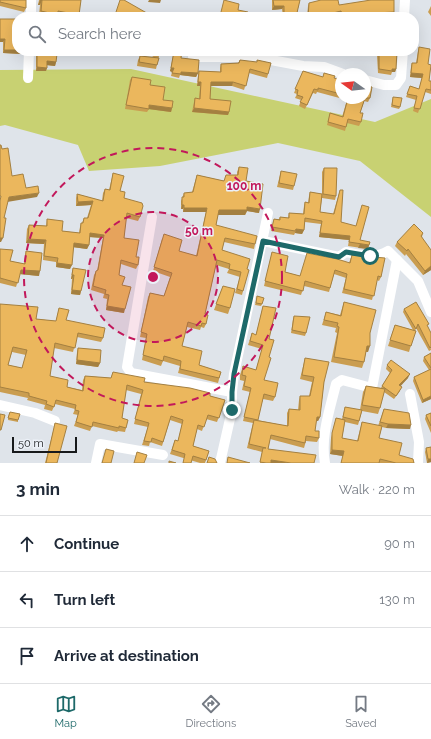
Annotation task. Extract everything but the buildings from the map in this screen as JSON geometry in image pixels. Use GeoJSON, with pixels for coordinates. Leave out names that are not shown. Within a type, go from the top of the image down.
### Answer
{"type":"FeatureCollection","features":[{"type":"Feature","properties":{"kind":"street"},"geometry":{"type":"LineString","coordinates":[[31,0],[31,12]]}},
{"type":"Feature","properties":{"kind":"street"},"geometry":{"type":"LineString","coordinates":[[404,12],[405,0]]}},
{"type":"Feature","properties":{"kind":"street"},"geometry":{"type":"LineString","coordinates":[[28,78],[29,56]]}},
{"type":"Feature","properties":{"kind":"street"},"geometry":{"type":"LineString","coordinates":[[371,82],[384,85],[396,85],[401,78],[402,56]]}},
{"type":"Feature","properties":{"kind":"street"},"geometry":{"type":"LineString","coordinates":[[193,57],[255,57],[303,66],[324,67],[335,71]]}},
{"type":"Feature","properties":{"kind":"street"},"geometry":{"type":"LineString","coordinates":[[220,463],[232,410],[232,392],[268,213]]}},
{"type":"Feature","properties":{"kind":"street"},"geometry":{"type":"LineString","coordinates":[[152,217],[127,367],[131,373],[232,392]]}},
{"type":"Feature","properties":{"kind":"street"},"geometry":{"type":"LineString","coordinates":[[263,241],[339,257],[346,252],[380,256],[388,251],[418,281],[431,312]]}},
{"type":"Feature","properties":{"kind":"street"},"geometry":{"type":"LineString","coordinates":[[325,463],[323,452],[336,384],[342,380],[372,388],[397,260]]}},
{"type":"Feature","properties":{"kind":"street"},"geometry":{"type":"LineString","coordinates":[[410,394],[419,442],[418,463]]}},
{"type":"Feature","properties":{"kind":"street"},"geometry":{"type":"LineString","coordinates":[[0,405],[35,413],[55,421]]}},
{"type":"Feature","properties":{"kind":"street"},"geometry":{"type":"LineString","coordinates":[[96,463],[100,444],[163,455]]}},
{"type":"Feature","properties":{"kind":"green space"},"geometry":{"type":"Polygon","coordinates":[[[131,69],[375,122],[431,99],[431,217],[360,161],[278,143],[160,166],[89,171],[78,145],[5,125],[0,126],[0,70],[131,69]]]}},
{"type":"Feature","properties":{"kind":"route"},"geometry":{"type":"LineString","coordinates":[[232,410],[234,374],[263,241],[339,257],[346,252],[370,256]]}}]}
